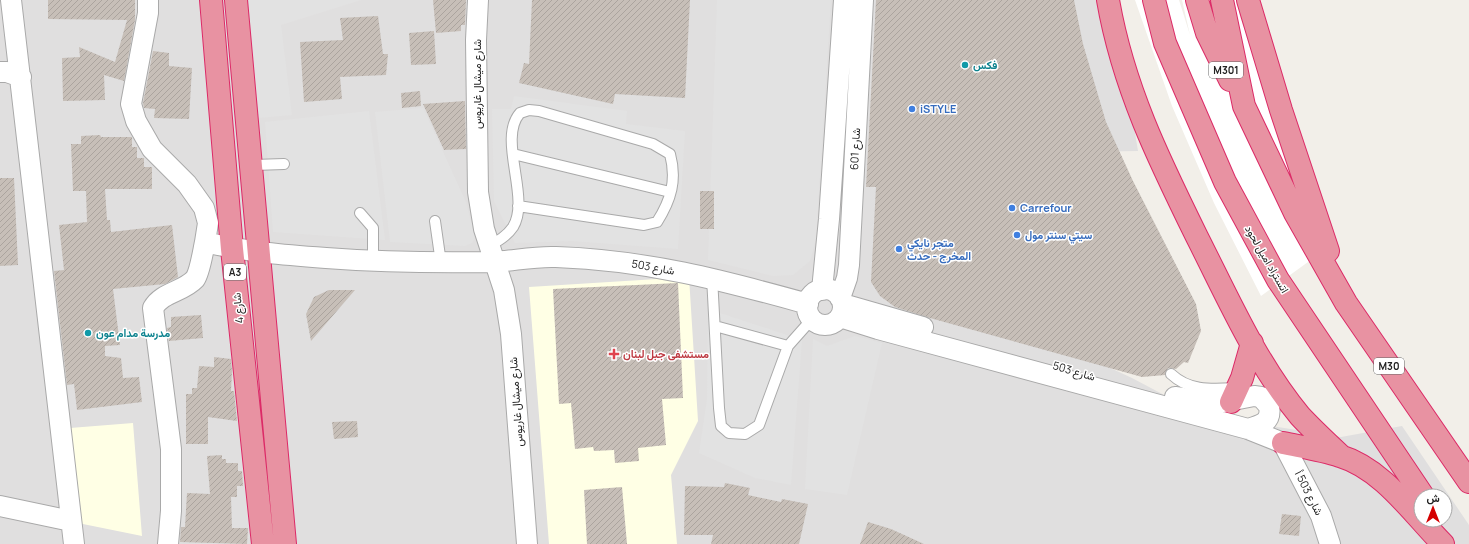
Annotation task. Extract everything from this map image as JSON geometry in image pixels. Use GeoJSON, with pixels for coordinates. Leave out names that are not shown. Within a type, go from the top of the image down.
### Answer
{"type":"FeatureCollection","features":[{"type":"Feature","properties":{"kind":"highway","name":"شارع 4"},"geometry":{"type":"LineString","coordinates":[[211,0],[232,249],[263,544]]}},
{"type":"Feature","properties":{"kind":"highway","name":"A3"},"geometry":{"type":"LineString","coordinates":[[236,0],[285,544]]}},
{"type":"Feature","properties":{"kind":"highway","name":"اتستراد اميل لحود"},"geometry":{"type":"LineString","coordinates":[[1154,0],[1165,43],[1225,182],[1278,280],[1418,488]]}},
{"type":"Feature","properties":{"kind":"highway","name":"M301"},"geometry":{"type":"LineString","coordinates":[[1197,0],[1207,33],[1244,106]]}},
{"type":"Feature","properties":{"kind":"highway","name":"M30"},"geometry":{"type":"LineString","coordinates":[[1222,0],[1244,106],[1314,248],[1346,303],[1469,482]]}},
{"type":"Feature","properties":{"kind":"highway"},"geometry":{"type":"LineString","coordinates":[[1248,0],[1281,110],[1346,303]]}},
{"type":"Feature","properties":{"kind":"highway"},"geometry":{"type":"LineString","coordinates":[[1111,3],[1121,57],[1144,126],[1167,176],[1252,343],[1280,389],[1300,416],[1341,456],[1386,484],[1406,501],[1425,526],[1443,544]]}},
{"type":"Feature","properties":{"kind":"highway"},"geometry":{"type":"LineString","coordinates":[[1235,395],[1252,343]]}},
{"type":"Feature","properties":{"kind":"highway"},"geometry":{"type":"LineString","coordinates":[[1284,443],[1341,456]]}},
{"type":"Feature","properties":{"kind":"highway"},"geometry":{"type":"LineString","coordinates":[[1444,528],[1455,544]]}},
{"type":"Feature","properties":{"kind":"street"},"geometry":{"type":"LineString","coordinates":[[0,26],[7,0]]}},
{"type":"Feature","properties":{"kind":"street"},"geometry":{"type":"LineString","coordinates":[[11,0],[74,544]]}},
{"type":"Feature","properties":{"kind":"street"},"geometry":{"type":"LineString","coordinates":[[148,0],[148,14],[131,104],[136,121],[152,149],[187,184],[204,208],[208,223],[198,274],[188,285],[160,300],[153,308],[171,449],[171,511],[168,544]]}},
{"type":"Feature","properties":{"kind":"street","name":"شارع ميشال غاريوس"},"geometry":{"type":"LineString","coordinates":[[478,0],[477,173],[479,206],[491,254],[504,290],[511,334],[527,544]]}},
{"type":"Feature","properties":{"kind":"street","name":"شارع 601"},"geometry":{"type":"LineString","coordinates":[[822,290],[829,219],[844,0]]}},
{"type":"Feature","properties":{"kind":"street","name":"شارع 601"},"geometry":{"type":"LineString","coordinates":[[841,306],[849,265],[865,40],[863,0]]}},
{"type":"Feature","properties":{"kind":"street"},"geometry":{"type":"LineString","coordinates":[[0,72],[7,72],[21,77]]}},
{"type":"Feature","properties":{"kind":"street"},"geometry":{"type":"LineString","coordinates":[[205,242],[259,254],[373,261],[441,262],[491,254]]}},
{"type":"Feature","properties":{"kind":"street","name":"شارع 503"},"geometry":{"type":"LineString","coordinates":[[491,254],[603,260],[642,264],[712,278],[810,311]]}},
{"type":"Feature","properties":{"kind":"street"},"geometry":{"type":"LineString","coordinates":[[822,290],[835,292],[841,306],[828,325],[822,325],[810,311],[810,297],[822,290]]}},
{"type":"Feature","properties":{"kind":"street","name":"شارع 503"},"geometry":{"type":"LineString","coordinates":[[841,306],[1156,394],[1199,402],[1235,395],[1261,397],[1269,406],[1270,417],[1264,424],[1248,429]]}},
{"type":"Feature","properties":{"kind":"street","name":"شارع 503"},"geometry":{"type":"LineString","coordinates":[[841,306],[878,329],[1248,429],[1284,443]]}},
{"type":"Feature","properties":{"kind":"street","name":"شارع 503 أ"},"geometry":{"type":"LineString","coordinates":[[1284,443],[1321,516],[1330,544]]}},
{"type":"Feature","properties":{"kind":"street"},"geometry":{"type":"LineString","coordinates":[[0,506],[71,521]]}},
{"type":"Feature","properties":{"kind":"lane"},"geometry":{"type":"LineString","coordinates":[[491,254],[513,226],[518,206],[512,136],[516,117],[524,111],[539,111],[653,144],[670,154],[674,171],[670,192],[667,206],[657,222],[644,225],[518,206]]}},
{"type":"Feature","properties":{"kind":"lane"},"geometry":{"type":"LineString","coordinates":[[513,154],[670,192]]}},
{"type":"Feature","properties":{"kind":"lane"},"geometry":{"type":"LineString","coordinates":[[250,165],[284,164]]}},
{"type":"Feature","properties":{"kind":"lane"},"geometry":{"type":"LineString","coordinates":[[360,213],[373,228],[373,261]]}},
{"type":"Feature","properties":{"kind":"lane"},"geometry":{"type":"LineString","coordinates":[[435,221],[441,262]]}},
{"type":"Feature","properties":{"kind":"lane"},"geometry":{"type":"LineString","coordinates":[[712,278],[721,426],[729,433],[745,434],[759,426],[788,346],[810,311]]}},
{"type":"Feature","properties":{"kind":"lane"},"geometry":{"type":"LineString","coordinates":[[715,326],[788,346]]}},
{"type":"Feature","properties":{"kind":"lane"},"geometry":{"type":"LineString","coordinates":[[1170,374],[1182,383],[1197,389],[1235,395]]}},
{"type":"Feature","properties":{"kind":"shaded area"},"geometry":{"type":"Polygon","coordinates":[[[0,0],[1109,0],[1121,48],[1138,151],[905,155],[993,314],[1132,378],[1202,415],[1341,437],[1402,426],[1444,488],[1413,488],[1413,528],[1453,528],[1453,501],[1469,525],[1469,544],[0,544],[0,0]]]}},
{"type":"Feature","properties":{"kind":"shaded area"},"geometry":{"type":"Polygon","coordinates":[[[248,0],[361,0],[281,25],[292,115],[258,118],[248,0]]]}},
{"type":"Feature","properties":{"kind":"shaded area"},"geometry":{"type":"Polygon","coordinates":[[[717,0],[831,0],[816,239],[810,261],[793,275],[773,276],[708,260],[717,0]]]}},
{"type":"Feature","properties":{"kind":"shaded area"},"geometry":{"type":"Polygon","coordinates":[[[514,96],[627,111],[626,124],[685,131],[678,249],[572,241],[515,243],[494,201],[492,109],[511,109],[514,96]]]}},
{"type":"Feature","properties":{"kind":"shaded area"},"geometry":{"type":"Polygon","coordinates":[[[423,108],[466,202],[475,237],[472,243],[465,246],[390,242],[375,112],[423,108]]]}},
{"type":"Feature","properties":{"kind":"shaded area"},"geometry":{"type":"Polygon","coordinates":[[[369,111],[385,240],[273,232],[265,122],[369,111]]]}},
{"type":"Feature","properties":{"kind":"shaded area","name":"مستشفى جبل لبنان"},"geometry":{"type":"Polygon","coordinates":[[[689,277],[698,421],[671,475],[677,544],[549,544],[529,287],[689,277]]]}},
{"type":"Feature","properties":{"kind":"shaded area"},"geometry":{"type":"Polygon","coordinates":[[[708,309],[802,340],[791,485],[755,478],[699,453],[707,399],[708,309]]]}},
{"type":"Feature","properties":{"kind":"shaded area"},"geometry":{"type":"Polygon","coordinates":[[[855,336],[882,343],[847,495],[805,489],[813,339],[827,346],[855,336]]]}},
{"type":"Feature","properties":{"kind":"shaded area"},"geometry":{"type":"Polygon","coordinates":[[[133,423],[142,536],[78,523],[70,428],[133,423]]]}},
{"type":"Feature","properties":{"kind":"pier"},"geometry":{"type":"Polygon","coordinates":[[[1135,0],[1179,0],[1190,35],[1182,0],[1237,0],[1240,17],[1326,249],[1261,296],[1214,203],[1172,106],[1135,0]]]}},
{"type":"Feature","properties":{"kind":"building"},"geometry":{"type":"Polygon","coordinates":[[[48,0],[135,0],[135,20],[124,81],[104,75],[105,100],[63,101],[62,58],[80,57],[79,47],[115,62],[127,20],[48,19],[48,0]]]}},
{"type":"Feature","properties":{"kind":"building"},"geometry":{"type":"Polygon","coordinates":[[[433,0],[466,0],[465,25],[461,25],[461,31],[436,33],[433,0]]]}},
{"type":"Feature","properties":{"kind":"building"},"geometry":{"type":"Polygon","coordinates":[[[532,0],[690,0],[685,98],[615,94],[613,104],[519,83],[524,63],[529,64],[532,0]]]}},
{"type":"Feature","properties":{"kind":"building","name":"سيتي سنتر مول"},"geometry":{"type":"Polygon","coordinates":[[[876,0],[1074,0],[1083,44],[1106,122],[1133,181],[1196,304],[1201,331],[1188,363],[1184,362],[1176,369],[1168,368],[1165,375],[1142,377],[930,318],[895,307],[880,296],[871,282],[876,187],[866,187],[876,0]]]}},
{"type":"Feature","properties":{"kind":"building"},"geometry":{"type":"Polygon","coordinates":[[[378,16],[383,54],[388,54],[386,75],[340,77],[342,99],[304,102],[300,42],[343,40],[340,18],[378,16]]]}},
{"type":"Feature","properties":{"kind":"building"},"geometry":{"type":"Polygon","coordinates":[[[434,31],[436,64],[411,65],[409,33],[434,31]]]}},
{"type":"Feature","properties":{"kind":"building"},"geometry":{"type":"Polygon","coordinates":[[[153,51],[169,53],[169,66],[192,68],[189,119],[154,118],[155,109],[144,108],[143,103],[153,51]]]}},
{"type":"Feature","properties":{"kind":"building"},"geometry":{"type":"Polygon","coordinates":[[[420,91],[421,106],[402,108],[401,93],[420,91]]]}},
{"type":"Feature","properties":{"kind":"building"},"geometry":{"type":"Polygon","coordinates":[[[465,101],[466,149],[444,150],[423,104],[465,101]]]}},
{"type":"Feature","properties":{"kind":"building","name":"مدرسة مدام عون"},"geometry":{"type":"Polygon","coordinates":[[[100,135],[101,137],[132,137],[132,147],[137,147],[137,158],[144,158],[144,167],[152,167],[152,189],[105,189],[107,220],[110,220],[111,232],[172,225],[178,277],[165,284],[113,289],[120,345],[105,346],[105,356],[121,358],[123,378],[139,377],[142,402],[77,410],[74,384],[67,385],[54,271],[64,270],[59,225],[87,222],[86,191],[73,191],[71,144],[81,144],[81,136],[100,135]]]}},
{"type":"Feature","properties":{"kind":"building"},"geometry":{"type":"Polygon","coordinates":[[[0,178],[14,178],[18,265],[0,266],[0,178]]]}},
{"type":"Feature","properties":{"kind":"building"},"geometry":{"type":"Polygon","coordinates":[[[700,191],[714,191],[714,229],[700,229],[700,191]]]}},
{"type":"Feature","properties":{"kind":"building"},"geometry":{"type":"Polygon","coordinates":[[[678,283],[683,398],[662,399],[666,445],[638,448],[639,461],[615,463],[614,450],[594,451],[593,447],[575,449],[571,403],[559,404],[553,289],[678,283]]]}},
{"type":"Feature","properties":{"kind":"building"},"geometry":{"type":"Polygon","coordinates":[[[329,290],[355,290],[311,341],[306,314],[314,297],[329,290]]]}},
{"type":"Feature","properties":{"kind":"building"},"geometry":{"type":"Polygon","coordinates":[[[201,315],[203,338],[169,341],[167,328],[171,327],[171,317],[201,315]]]}},
{"type":"Feature","properties":{"kind":"building"},"geometry":{"type":"Polygon","coordinates":[[[214,357],[231,359],[231,391],[234,391],[237,421],[208,417],[208,444],[186,444],[186,394],[192,394],[192,388],[197,388],[199,366],[214,367],[214,357]]]}},
{"type":"Feature","properties":{"kind":"building"},"geometry":{"type":"Polygon","coordinates":[[[357,421],[358,437],[334,439],[332,422],[357,421]]]}},
{"type":"Feature","properties":{"kind":"building"},"geometry":{"type":"Polygon","coordinates":[[[222,455],[222,459],[226,459],[226,463],[238,463],[238,471],[242,471],[243,486],[237,486],[237,497],[231,497],[232,528],[248,528],[247,544],[180,542],[181,527],[185,527],[187,493],[210,494],[207,456],[222,455]]]}},
{"type":"Feature","properties":{"kind":"building"},"geometry":{"type":"Polygon","coordinates":[[[725,483],[750,488],[748,495],[781,502],[782,499],[808,504],[799,544],[711,544],[713,535],[684,535],[685,486],[724,487],[725,483]]]}},
{"type":"Feature","properties":{"kind":"building"},"geometry":{"type":"Polygon","coordinates":[[[622,487],[627,544],[587,544],[584,490],[622,487]]]}},
{"type":"Feature","properties":{"kind":"building"},"geometry":{"type":"Polygon","coordinates":[[[1282,514],[1301,516],[1299,536],[1279,534],[1282,514]]]}},
{"type":"Feature","properties":{"kind":"building"},"geometry":{"type":"Polygon","coordinates":[[[868,522],[891,529],[924,544],[860,544],[868,522]]]}},
{"type":"Feature","properties":{"kind":"place","name":"فكس"},"geometry":{"type":"Point","coordinates":[965,65]}},
{"type":"Feature","properties":{"kind":"place","name":"iSTYLE"},"geometry":{"type":"Point","coordinates":[912,109]}},
{"type":"Feature","properties":{"kind":"place","name":"Carrefour"},"geometry":{"type":"Point","coordinates":[1012,208]}},
{"type":"Feature","properties":{"kind":"place","name":"سيتي سنتر مول"},"geometry":{"type":"Point","coordinates":[1017,235]}},
{"type":"Feature","properties":{"kind":"place","name":"متجر نايكي المخرج - حدث"},"geometry":{"type":"Point","coordinates":[899,249]}},
{"type":"Feature","properties":{"kind":"place","name":"مدرسة مدام عون"},"geometry":{"type":"Point","coordinates":[88,333]}},
{"type":"Feature","properties":{"kind":"place","name":"مستشفى جبل لبنان"},"geometry":{"type":"Point","coordinates":[614,354]}}]}
